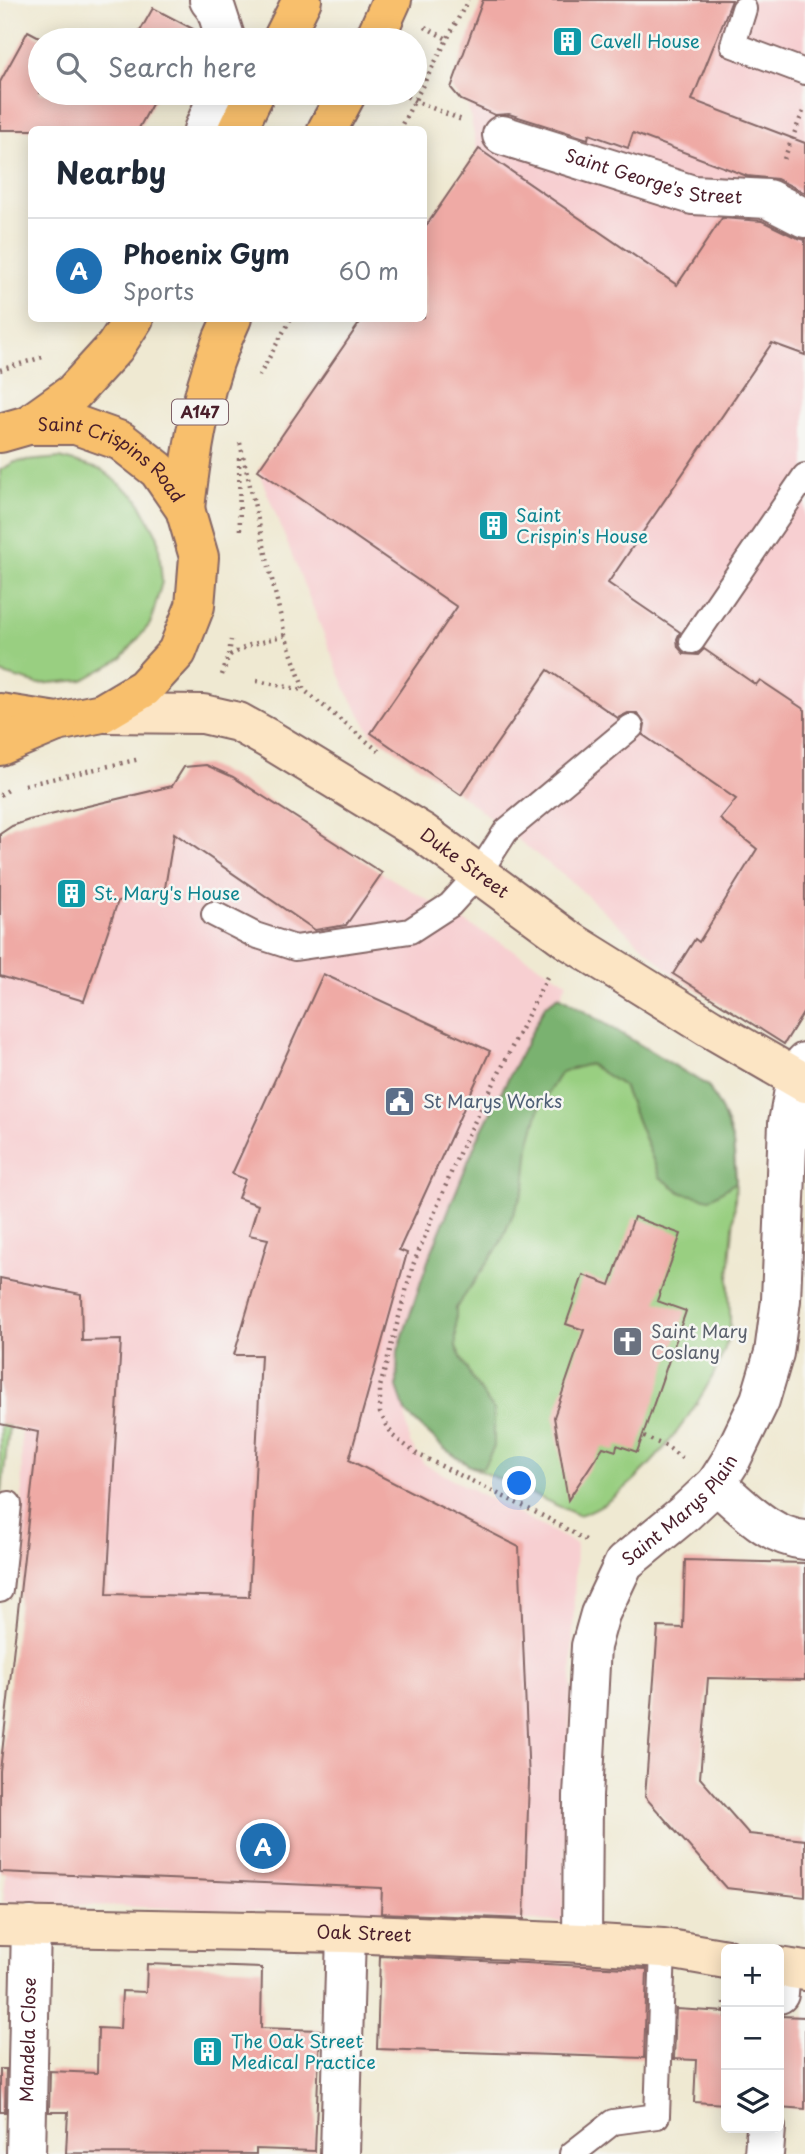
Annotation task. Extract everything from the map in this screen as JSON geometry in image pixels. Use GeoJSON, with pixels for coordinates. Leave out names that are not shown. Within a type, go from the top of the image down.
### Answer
{"type":"FeatureCollection","features":[{"type":"Feature","properties":{"kind":"main road"},"geometry":{"type":"LineString","coordinates":[[288,28],[302,0]]}},
{"type":"Feature","properties":{"kind":"main road"},"geometry":{"type":"LineString","coordinates":[[380,28],[393,0]]}},
{"type":"Feature","properties":{"kind":"main road"},"geometry":{"type":"LineString","coordinates":[[239,126],[250,105]]}},
{"type":"Feature","properties":{"kind":"main road"},"geometry":{"type":"LineString","coordinates":[[329,126],[341,105]]}},
{"type":"Feature","properties":{"kind":"main road","name":"Saint Crispins Road"},"geometry":{"type":"LineString","coordinates":[[9,429],[73,393],[116,347],[132,322]]}},
{"type":"Feature","properties":{"kind":"main road","name":"Saint Crispins Road"},"geometry":{"type":"LineString","coordinates":[[185,509],[191,453],[203,398],[221,340],[230,322]]}},
{"type":"Feature","properties":{"kind":"main road","name":"Saint Crispins Road"},"geometry":{"type":"LineString","coordinates":[[0,746],[57,722],[102,713],[144,688],[177,652],[195,606],[199,557],[185,509],[158,470],[121,441],[76,425],[9,429]]}},
{"type":"Feature","properties":{"kind":"main road","name":"Saint Crispins Road"},"geometry":{"type":"LineString","coordinates":[[0,713],[57,722]]}},
{"type":"Feature","properties":{"kind":"street"},"geometry":{"type":"LineString","coordinates":[[209,0],[216,9],[222,28]]}},
{"type":"Feature","properties":{"kind":"street"},"geometry":{"type":"LineString","coordinates":[[205,126],[214,105]]}},
{"type":"Feature","properties":{"kind":"street","name":"Saint George's Street"},"geometry":{"type":"LineString","coordinates":[[502,135],[692,195],[768,199],[805,218]]}},
{"type":"Feature","properties":{"kind":"street","name":"Duke Street"},"geometry":{"type":"LineString","coordinates":[[102,713],[204,714],[238,722],[423,833],[567,939],[802,1075]]}},
{"type":"Feature","properties":{"kind":"street","name":"Saint Marys Plain"},"geometry":{"type":"LineString","coordinates":[[582,1942],[583,1796],[592,1646],[600,1614],[624,1563],[716,1484],[730,1462],[760,1400],[774,1353],[782,1300],[788,1123],[802,1075]]}},
{"type":"Feature","properties":{"kind":"street"},"geometry":{"type":"LineString","coordinates":[[716,1484],[770,1529],[805,1540]]}},
{"type":"Feature","properties":{"kind":"street","name":"Oak Street"},"geometry":{"type":"LineString","coordinates":[[15,1926],[346,1933],[582,1942],[663,1948],[721,1958]]}},
{"type":"Feature","properties":{"kind":"street","name":"Mandela Close"},"geometry":{"type":"LineString","coordinates":[[15,1926],[26,2154]]}},
{"type":"Feature","properties":{"kind":"street"},"geometry":{"type":"LineString","coordinates":[[340,2154],[346,1933]]}},
{"type":"Feature","properties":{"kind":"street"},"geometry":{"type":"LineString","coordinates":[[764,2154],[766,2133]]}},
{"type":"Feature","properties":{"kind":"lane"},"geometry":{"type":"LineString","coordinates":[[744,9],[733,45],[805,72]]}},
{"type":"Feature","properties":{"kind":"lane"},"geometry":{"type":"LineString","coordinates":[[692,641],[805,476]]}},
{"type":"Feature","properties":{"kind":"lane"},"geometry":{"type":"LineString","coordinates":[[214,914],[255,935],[295,948],[410,931],[450,905],[479,873],[506,831],[631,727]]}},
{"type":"Feature","properties":{"kind":"lane"},"geometry":{"type":"LineString","coordinates":[[0,1590],[9,1504]]}},
{"type":"Feature","properties":{"kind":"lane"},"geometry":{"type":"LineString","coordinates":[[572,2154],[613,2122],[657,2116],[663,1948]]}},
{"type":"Feature","properties":{"kind":"path"},"geometry":{"type":"LineString","coordinates":[[427,78],[468,0]]}},
{"type":"Feature","properties":{"kind":"path"},"geometry":{"type":"LineString","coordinates":[[401,126],[413,105]]}},
{"type":"Feature","properties":{"kind":"path"},"geometry":{"type":"LineString","coordinates":[[425,105],[502,135]]}},
{"type":"Feature","properties":{"kind":"path"},"geometry":{"type":"LineString","coordinates":[[768,199],[805,106]]}},
{"type":"Feature","properties":{"kind":"path"},"geometry":{"type":"LineString","coordinates":[[257,379],[289,322]]}},
{"type":"Feature","properties":{"kind":"path"},"geometry":{"type":"LineString","coordinates":[[238,436],[285,635],[304,690],[386,756]]}},
{"type":"Feature","properties":{"kind":"path"},"geometry":{"type":"LineString","coordinates":[[229,655],[250,645],[285,635]]}},
{"type":"Feature","properties":{"kind":"path"},"geometry":{"type":"LineString","coordinates":[[0,795],[13,787],[147,758]]}},
{"type":"Feature","properties":{"kind":"path"},"geometry":{"type":"LineString","coordinates":[[567,939],[460,1151],[413,1265],[380,1387],[380,1413],[393,1436],[417,1454],[547,1518],[624,1563]]}},
{"type":"Feature","properties":{"kind":"path"},"geometry":{"type":"LineString","coordinates":[[644,1437],[666,1446]]}},
{"type":"Feature","properties":{"kind":"shaded area"},"geometry":{"type":"Polygon","coordinates":[[[499,0],[805,0],[805,1010],[784,1044],[673,974],[573,883],[461,795],[371,733],[346,690],[258,470],[420,322],[427,322],[427,219],[480,165],[468,105],[451,88],[481,3],[496,8],[499,0]]]}},
{"type":"Feature","properties":{"kind":"shaded area"},"geometry":{"type":"Polygon","coordinates":[[[206,765],[233,777],[382,873],[567,982],[442,1268],[405,1413],[410,1443],[424,1464],[576,1544],[563,1922],[3,1902],[25,1684],[21,1429],[10,1426],[0,1510],[0,834],[29,820],[148,791],[158,806],[184,767],[206,765]]]}},
{"type":"Feature","properties":{"kind":"green space"},"geometry":{"type":"Polygon","coordinates":[[[60,458],[102,470],[137,498],[158,537],[162,582],[150,624],[122,658],[83,680],[38,684],[0,673],[0,470],[15,462],[60,458]]]}},
{"type":"Feature","properties":{"kind":"green space"},"geometry":{"type":"Polygon","coordinates":[[[559,996],[708,1086],[729,1130],[736,1178],[729,1278],[730,1327],[718,1364],[688,1417],[646,1468],[623,1490],[600,1506],[578,1515],[470,1466],[445,1449],[406,1413],[397,1387],[398,1351],[428,1261],[477,1140],[545,1006],[559,996]]]}},
{"type":"Feature","properties":{"kind":"green space"},"geometry":{"type":"Polygon","coordinates":[[[559,996],[708,1086],[722,1111],[733,1143],[736,1182],[710,1199],[682,1193],[660,1177],[623,1086],[589,1064],[561,1072],[540,1106],[529,1146],[525,1187],[499,1246],[456,1308],[456,1347],[472,1379],[494,1410],[494,1447],[483,1468],[470,1466],[445,1449],[406,1413],[397,1387],[398,1351],[428,1261],[477,1140],[545,1006],[559,996]]]}},
{"type":"Feature","properties":{"kind":"green space"},"geometry":{"type":"Polygon","coordinates":[[[0,1424],[9,1426],[0,1510],[0,1424]]]}},
{"type":"Feature","properties":{"kind":"building","name":"Cavell House"},"geometry":{"type":"Polygon","coordinates":[[[483,0],[732,0],[692,100],[805,143],[805,193],[777,179],[747,176],[633,133],[628,148],[589,134],[588,139],[509,114],[495,115],[461,100],[451,88],[483,0]]]}},
{"type":"Feature","properties":{"kind":"building"},"geometry":{"type":"Polygon","coordinates":[[[153,8],[191,28],[142,28],[153,8]]]}},
{"type":"Feature","properties":{"kind":"building"},"geometry":{"type":"Polygon","coordinates":[[[28,31],[28,105],[152,105],[140,126],[28,126],[28,130],[0,130],[0,82],[28,31]]]}},
{"type":"Feature","properties":{"kind":"building","name":"Saint Crispin's House"},"geometry":{"type":"Polygon","coordinates":[[[479,149],[677,285],[722,218],[762,221],[805,240],[805,355],[772,343],[608,583],[680,632],[678,647],[684,654],[698,655],[704,649],[756,685],[760,680],[805,710],[805,1010],[784,1044],[673,974],[695,939],[699,942],[757,849],[720,819],[736,799],[643,735],[645,724],[637,713],[628,713],[618,718],[548,670],[461,795],[371,733],[457,607],[258,470],[360,322],[427,322],[427,225],[479,149]]]}},
{"type":"Feature","properties":{"kind":"building"},"geometry":{"type":"Polygon","coordinates":[[[206,765],[233,777],[382,873],[346,925],[315,930],[174,833],[165,888],[118,901],[84,1001],[0,976],[0,834],[29,820],[172,786],[184,767],[206,765]]]}},
{"type":"Feature","properties":{"kind":"building"},"geometry":{"type":"Polygon","coordinates":[[[323,974],[490,1051],[399,1250],[407,1253],[349,1460],[519,1547],[529,1781],[524,1919],[381,1913],[382,1888],[0,1872],[0,1771],[38,1432],[0,1424],[0,1278],[81,1294],[82,1341],[121,1340],[107,1594],[249,1597],[261,1355],[234,1355],[268,1239],[249,1235],[258,1205],[238,1198],[245,1179],[232,1174],[323,974]]]}},
{"type":"Feature","properties":{"kind":"building","name":"Saint Mary Coslany"},"geometry":{"type":"Polygon","coordinates":[[[634,1217],[681,1234],[657,1301],[686,1311],[637,1452],[617,1445],[616,1451],[603,1447],[568,1500],[554,1417],[584,1330],[566,1324],[583,1275],[610,1285],[634,1217]]]}},
{"type":"Feature","properties":{"kind":"building"},"geometry":{"type":"Polygon","coordinates":[[[685,1560],[805,1563],[805,1680],[708,1678],[700,1778],[749,1834],[805,1840],[805,1897],[726,1888],[645,1797],[658,1627],[683,1628],[685,1560]]]}},
{"type":"Feature","properties":{"kind":"building"},"geometry":{"type":"Polygon","coordinates":[[[380,1956],[647,1969],[644,2058],[377,2049],[380,1956]]]}},
{"type":"Feature","properties":{"kind":"building","name":"The Oak Street Medical Practice"},"geometry":{"type":"Polygon","coordinates":[[[147,1964],[262,1968],[261,2028],[320,2030],[315,2151],[256,2149],[256,2154],[66,2153],[68,2112],[49,2112],[50,2071],[97,2073],[98,2028],[120,2029],[122,1991],[146,1992],[147,1964]]]}},
{"type":"Feature","properties":{"kind":"building"},"geometry":{"type":"Polygon","coordinates":[[[676,2009],[721,2012],[721,2104],[694,2102],[696,2060],[674,2059],[676,2009]]]}},
{"type":"Feature","properties":{"kind":"building"},"geometry":{"type":"Polygon","coordinates":[[[784,2016],[805,2017],[805,2109],[784,2107],[784,2016]]]}},
{"type":"Feature","properties":{"kind":"building"},"geometry":{"type":"Polygon","coordinates":[[[0,2069],[6,2069],[5,2112],[0,2112],[0,2069]]]}},
{"type":"Feature","properties":{"kind":"place","name":"Cavell House"},"geometry":{"type":"Point","coordinates":[567,42]}},
{"type":"Feature","properties":{"kind":"place","name":"Saint Crispin's House"},"geometry":{"type":"Point","coordinates":[493,526]}},
{"type":"Feature","properties":{"kind":"place","name":"St. Mary's House"},"geometry":{"type":"Point","coordinates":[71,894]}},
{"type":"Feature","properties":{"kind":"place","name":"St Marys Works"},"geometry":{"type":"Point","coordinates":[400,1102]}},
{"type":"Feature","properties":{"kind":"place","name":"Saint Mary Coslany"},"geometry":{"type":"Point","coordinates":[628,1342]}},
{"type":"Feature","properties":{"kind":"place","name":"Phoenix Gym"},"geometry":{"type":"Point","coordinates":[263,1846]}},
{"type":"Feature","properties":{"kind":"place","name":"The Oak Street Medical Practice"},"geometry":{"type":"Point","coordinates":[208,2052]}}]}
